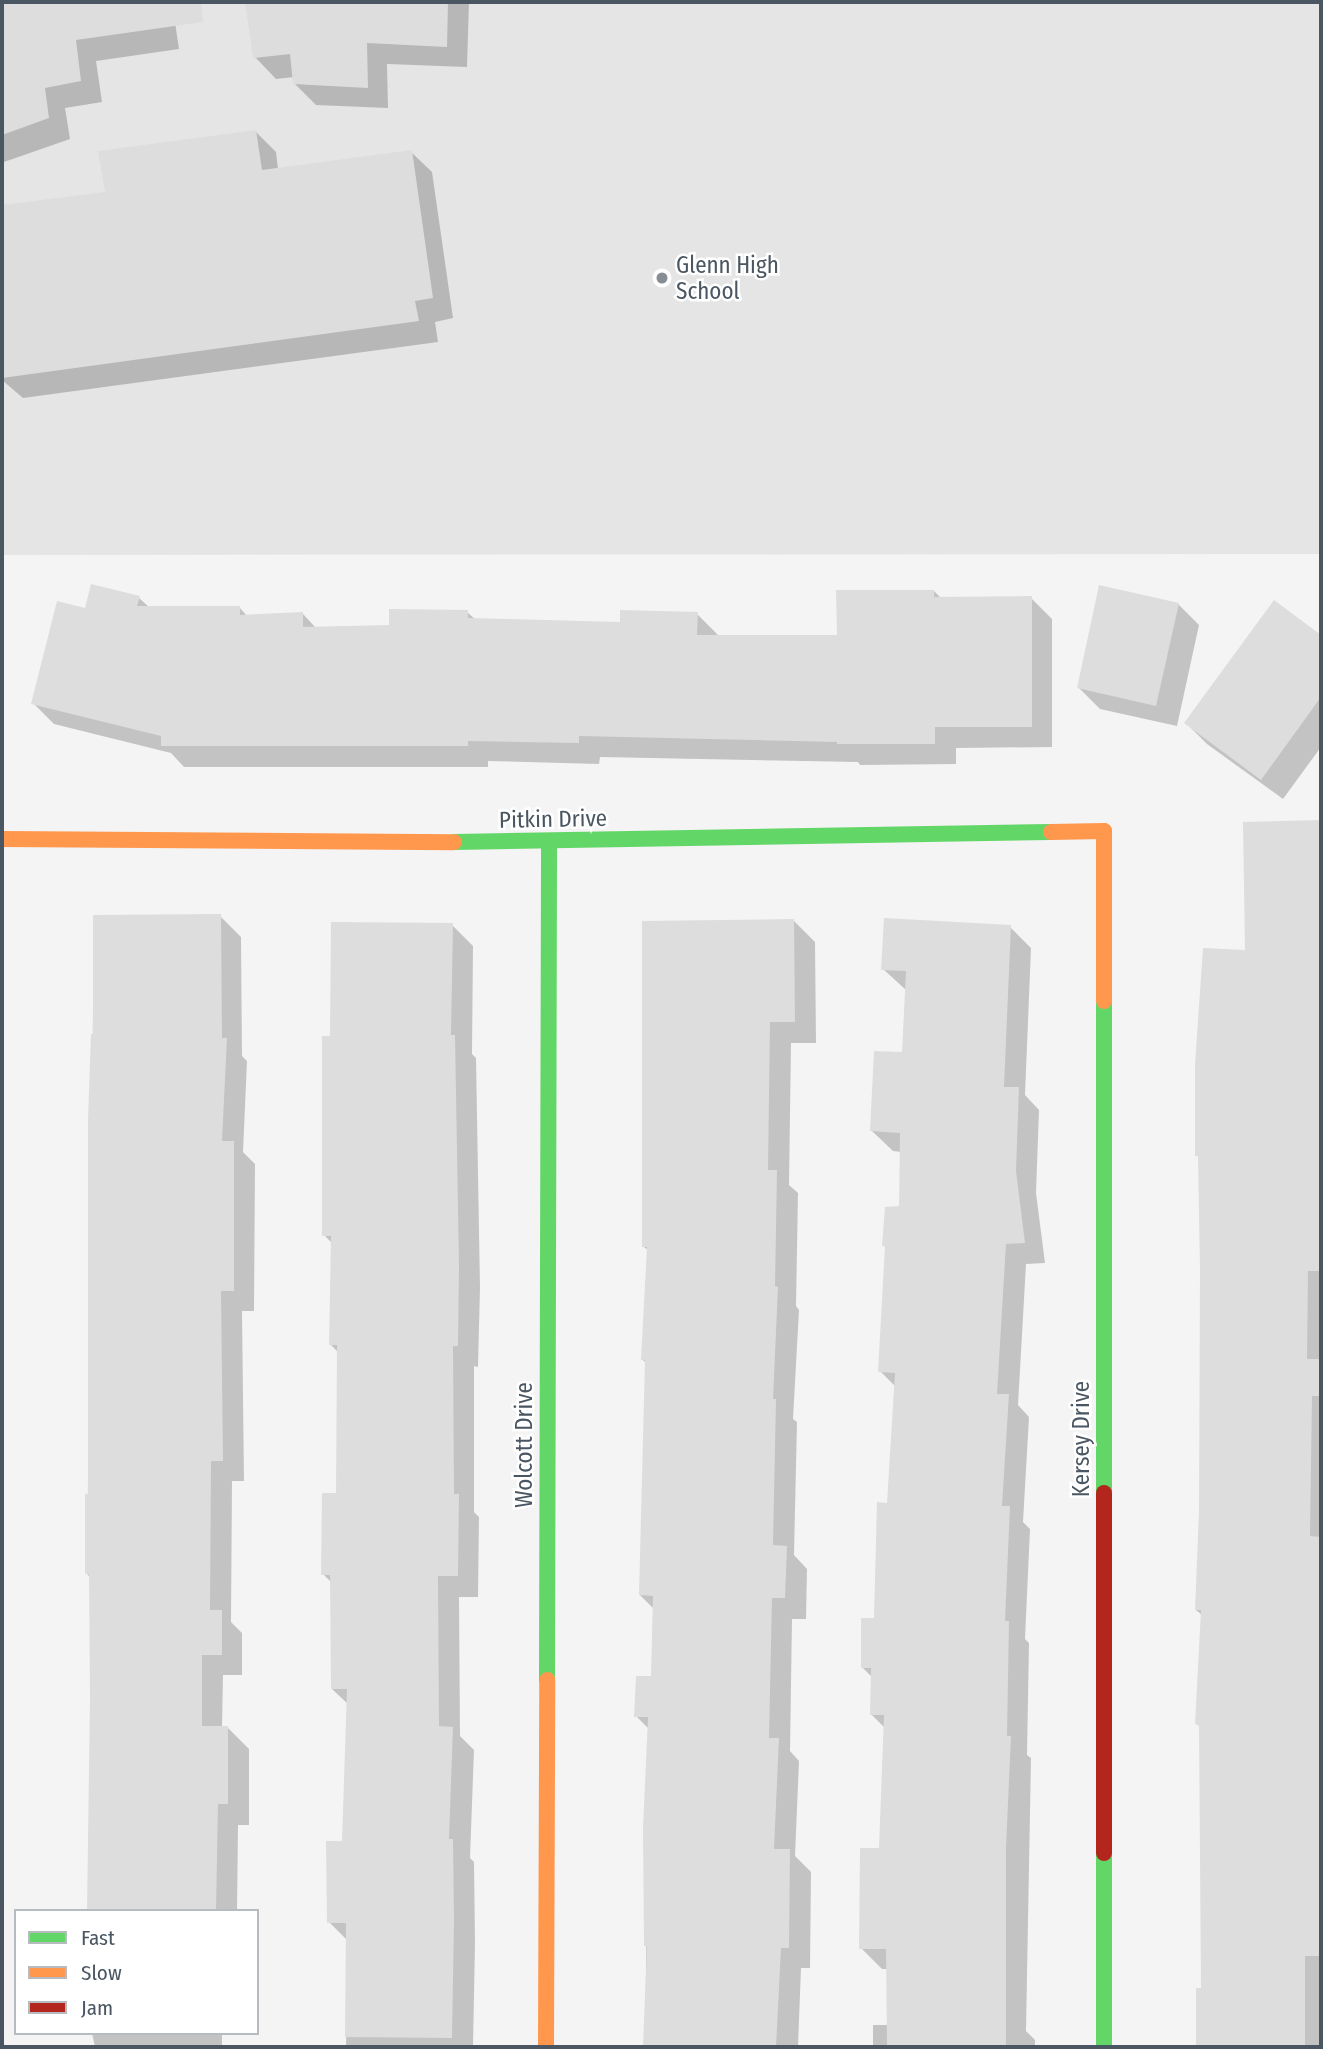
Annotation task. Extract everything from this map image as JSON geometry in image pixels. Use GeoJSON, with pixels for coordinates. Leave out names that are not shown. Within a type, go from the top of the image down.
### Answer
{"type":"FeatureCollection","features":[{"type":"Feature","properties":{"kind":"street","name":"Pitkin Drive"},"geometry":{"type":"LineString","coordinates":[[2,839],[548,843],[1104,831]]}},
{"type":"Feature","properties":{"kind":"street","name":"Kersey Drive"},"geometry":{"type":"LineString","coordinates":[[1104,831],[1104,2047]]}},
{"type":"Feature","properties":{"kind":"street","name":"Wolcott Drive"},"geometry":{"type":"LineString","coordinates":[[546,2047],[548,843]]}},
{"type":"Feature","properties":{"kind":"shaded area","name":"Glenn High School"},"geometry":{"type":"Polygon","coordinates":[[[2,2],[1321,2],[1321,554],[2,555],[2,2]]]}},
{"type":"Feature","properties":{"kind":"building"},"geometry":{"type":"Polygon","coordinates":[[[2,2],[201,2],[203,22],[76,40],[81,81],[45,88],[49,118],[2,135],[2,2]]]}},
{"type":"Feature","properties":{"kind":"building"},"geometry":{"type":"Polygon","coordinates":[[[245,2],[448,2],[447,47],[367,43],[368,88],[293,84],[290,54],[253,58],[245,2]]]}},
{"type":"Feature","properties":{"kind":"building"},"geometry":{"type":"Polygon","coordinates":[[[256,130],[262,170],[412,150],[433,298],[415,301],[419,321],[2,378],[2,205],[105,192],[98,151],[256,130]]]}},
{"type":"Feature","properties":{"kind":"building"},"geometry":{"type":"Polygon","coordinates":[[[91,584],[140,596],[137,606],[240,606],[240,615],[303,612],[303,627],[389,625],[389,609],[468,610],[468,618],[620,622],[620,610],[698,612],[697,635],[837,635],[836,590],[934,590],[934,597],[1032,596],[1032,727],[935,727],[935,744],[837,744],[579,736],[579,743],[468,741],[468,746],[161,746],[161,736],[31,704],[57,601],[85,608],[91,584]]]}},
{"type":"Feature","properties":{"kind":"building"},"geometry":{"type":"Polygon","coordinates":[[[1099,585],[1179,603],[1156,706],[1077,688],[1099,585]]]}},
{"type":"Feature","properties":{"kind":"building"},"geometry":{"type":"Polygon","coordinates":[[[1274,600],[1321,635],[1321,697],[1261,780],[1184,723],[1274,600]]]}},
{"type":"Feature","properties":{"kind":"building"},"geometry":{"type":"Polygon","coordinates":[[[1321,820],[1321,1271],[1308,1271],[1307,1359],[1321,1359],[1321,1396],[1312,1396],[1310,1536],[1321,1537],[1321,1956],[1305,1956],[1305,2047],[1196,2047],[1196,1988],[1201,1988],[1199,1725],[1195,1724],[1201,1610],[1195,1610],[1199,1511],[1200,1271],[1198,1156],[1195,1156],[1195,1064],[1203,948],[1245,950],[1243,822],[1321,820]]]}},
{"type":"Feature","properties":{"kind":"building"},"geometry":{"type":"Polygon","coordinates":[[[221,914],[222,1038],[227,1038],[222,1141],[234,1141],[234,1291],[221,1291],[223,1461],[211,1461],[210,1610],[222,1610],[222,1655],[202,1655],[202,1726],[228,1726],[228,1804],[218,1804],[216,1909],[87,1909],[90,1698],[85,1494],[88,1494],[88,1120],[93,1034],[93,915],[221,914]]]}},
{"type":"Feature","properties":{"kind":"building"},"geometry":{"type":"Polygon","coordinates":[[[884,918],[1011,925],[1004,1087],[1019,1087],[1016,1171],[1025,1243],[1006,1244],[997,1394],[1009,1394],[1002,1506],[1010,1506],[1005,1621],[1009,1621],[1007,1736],[1011,1736],[1006,1848],[1006,2047],[887,2047],[886,1949],[859,1949],[860,1848],[879,1848],[884,1715],[870,1715],[871,1668],[861,1668],[861,1618],[874,1618],[877,1502],[887,1503],[895,1373],[878,1372],[885,1246],[882,1246],[885,1207],[899,1206],[900,1133],[870,1131],[874,1051],[902,1052],[906,971],[881,970],[884,918]]]}},
{"type":"Feature","properties":{"kind":"building"},"geometry":{"type":"Polygon","coordinates":[[[794,919],[795,1022],[770,1022],[768,1170],[777,1170],[775,1286],[778,1287],[773,1399],[776,1399],[773,1545],[787,1546],[785,1598],[772,1598],[769,1738],[779,1738],[774,1849],[790,1849],[789,1948],[781,1948],[776,2047],[643,2047],[647,1946],[644,1946],[643,1828],[648,1717],[634,1717],[636,1676],[651,1676],[653,1596],[639,1595],[645,1360],[641,1360],[647,1247],[642,1247],[642,921],[794,919]]]}},
{"type":"Feature","properties":{"kind":"building"},"geometry":{"type":"Polygon","coordinates":[[[331,922],[453,923],[451,1035],[455,1035],[459,1266],[458,1346],[453,1346],[454,1494],[459,1494],[458,1576],[438,1576],[439,1726],[453,1727],[449,1839],[453,1839],[452,2038],[345,2037],[346,1923],[327,1923],[326,1841],[342,1841],[347,1689],[331,1689],[330,1575],[321,1575],[322,1493],[336,1493],[337,1345],[329,1345],[331,1236],[322,1236],[322,1036],[330,1036],[331,922]]]}},
{"type":"Feature","properties":{"kind":"traffic: fast"},"geometry":{"type":"LineString","coordinates":[[454,842],[1051,832]]}},
{"type":"Feature","properties":{"kind":"traffic: fast"},"geometry":{"type":"LineString","coordinates":[[547,1680],[549,843]]}},
{"type":"Feature","properties":{"kind":"traffic: fast"},"geometry":{"type":"LineString","coordinates":[[1104,1001],[1104,1493]]}},
{"type":"Feature","properties":{"kind":"traffic: fast"},"geometry":{"type":"LineString","coordinates":[[1104,1853],[1104,2047]]}},
{"type":"Feature","properties":{"kind":"traffic: slow"},"geometry":{"type":"LineString","coordinates":[[1051,832],[1104,831],[1104,1001]]}},
{"type":"Feature","properties":{"kind":"traffic: slow"},"geometry":{"type":"LineString","coordinates":[[2,839],[454,842]]}},
{"type":"Feature","properties":{"kind":"traffic: slow"},"geometry":{"type":"LineString","coordinates":[[546,2047],[547,1680]]}},
{"type":"Feature","properties":{"kind":"traffic: jam"},"geometry":{"type":"LineString","coordinates":[[1104,1493],[1104,1853]]}},
{"type":"Feature","properties":{"kind":"place","name":"Glenn High School"},"geometry":{"type":"Point","coordinates":[662,278]}}]}
